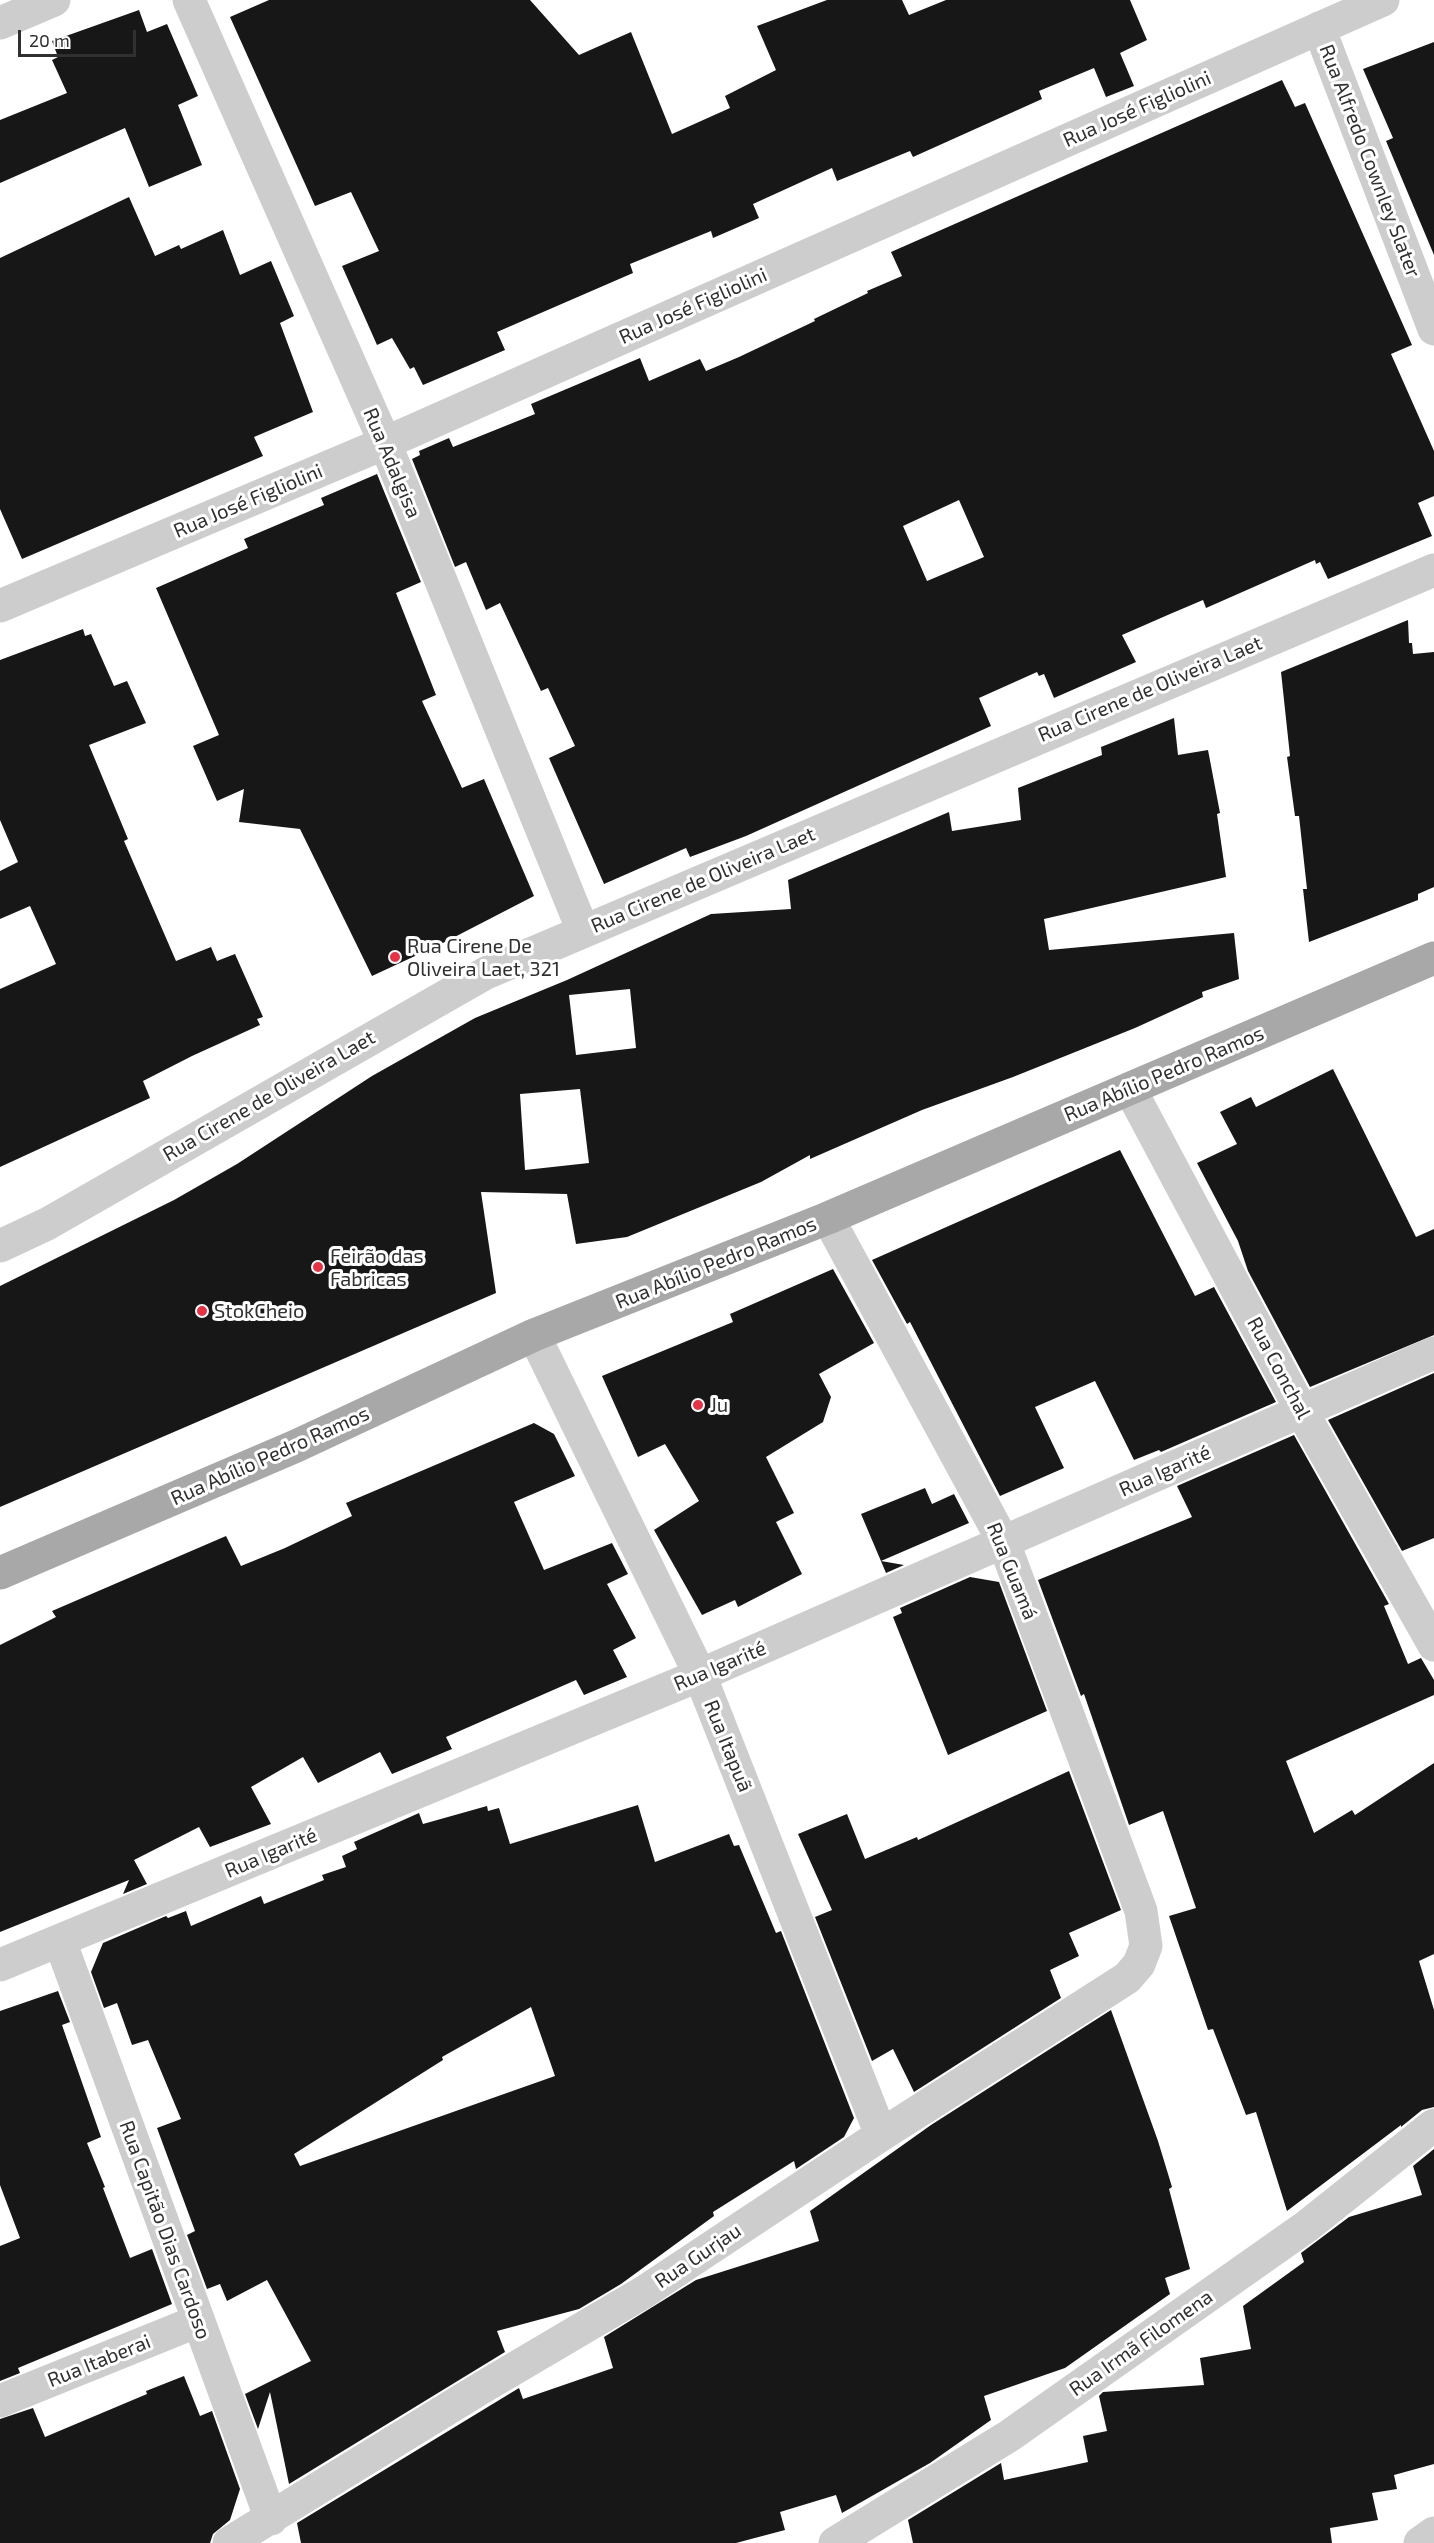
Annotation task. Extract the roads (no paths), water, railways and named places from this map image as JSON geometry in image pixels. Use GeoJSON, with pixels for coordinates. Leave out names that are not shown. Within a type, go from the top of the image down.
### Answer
{"type":"FeatureCollection","features":[{"type":"Feature","properties":{"kind":"main road","name":"Rua Abílio Pedro Ramos"},"geometry":{"type":"LineString","coordinates":[[0,1573],[296,1446],[534,1335],[828,1218],[1434,958]]}},
{"type":"Feature","properties":{"kind":"street"},"geometry":{"type":"LineString","coordinates":[[0,23],[54,0]]}},
{"type":"Feature","properties":{"kind":"street","name":"Rua Adalgisa"},"geometry":{"type":"LineString","coordinates":[[189,0],[385,443],[583,931]]}},
{"type":"Feature","properties":{"kind":"street","name":"Rua José Figliolini"},"geometry":{"type":"LineString","coordinates":[[0,606],[385,443],[1383,0]]}},
{"type":"Feature","properties":{"kind":"street","name":"Rua Alfredo Cownley Slater"},"geometry":{"type":"LineString","coordinates":[[1319,28],[1434,329]]}},
{"type":"Feature","properties":{"kind":"street","name":"Rua Cirene de Oliveira Laet"},"geometry":{"type":"LineString","coordinates":[[0,1246],[47,1224],[486,972],[1434,570]]}},
{"type":"Feature","properties":{"kind":"street","name":"Rua Conchal"},"geometry":{"type":"LineString","coordinates":[[1130,1089],[1301,1410],[1434,1646]]}},
{"type":"Feature","properties":{"kind":"street","name":"Rua Guamá"},"geometry":{"type":"LineString","coordinates":[[828,1218],[1004,1543],[1141,1911],[1146,1946]]}},
{"type":"Feature","properties":{"kind":"street","name":"Rua Itapuã"},"geometry":{"type":"LineString","coordinates":[[534,1335],[700,1675],[881,2134]]}},
{"type":"Feature","properties":{"kind":"street","name":"Rua Igarité"},"geometry":{"type":"LineString","coordinates":[[0,1965],[700,1675],[1434,1353]]}},
{"type":"Feature","properties":{"kind":"street","name":"Rua Capitão Dias Cardoso"},"geometry":{"type":"LineString","coordinates":[[60,1941],[271,2519]]}},
{"type":"Feature","properties":{"kind":"street","name":"Rua Gurjau"},"geometry":{"type":"LineString","coordinates":[[229,2543],[483,2387],[644,2292],[881,2134],[1127,1978],[1139,1964],[1146,1946]]}},
{"type":"Feature","properties":{"kind":"street","name":"Rua Irmã Filomena"},"geometry":{"type":"LineString","coordinates":[[834,2543],[1009,2436],[1307,2226],[1434,2125]]}},
{"type":"Feature","properties":{"kind":"street","name":"Rua Itaberai"},"geometry":{"type":"LineString","coordinates":[[0,2401],[198,2321]]}},
{"type":"Feature","properties":{"kind":"street"},"geometry":{"type":"LineString","coordinates":[[1420,2543],[1434,2533]]}},
{"type":"Feature","properties":{"kind":"place","name":"Rua Cirene De Oliveira Laet, 321"},"geometry":{"type":"Point","coordinates":[395,957]}},
{"type":"Feature","properties":{"kind":"place","name":"Feirão das Fabricas"},"geometry":{"type":"Point","coordinates":[318,1267]}},
{"type":"Feature","properties":{"kind":"place","name":"StokCheio"},"geometry":{"type":"Point","coordinates":[202,1311]}},
{"type":"Feature","properties":{"kind":"place","name":"Ju"},"geometry":{"type":"Point","coordinates":[698,1405]}}]}
